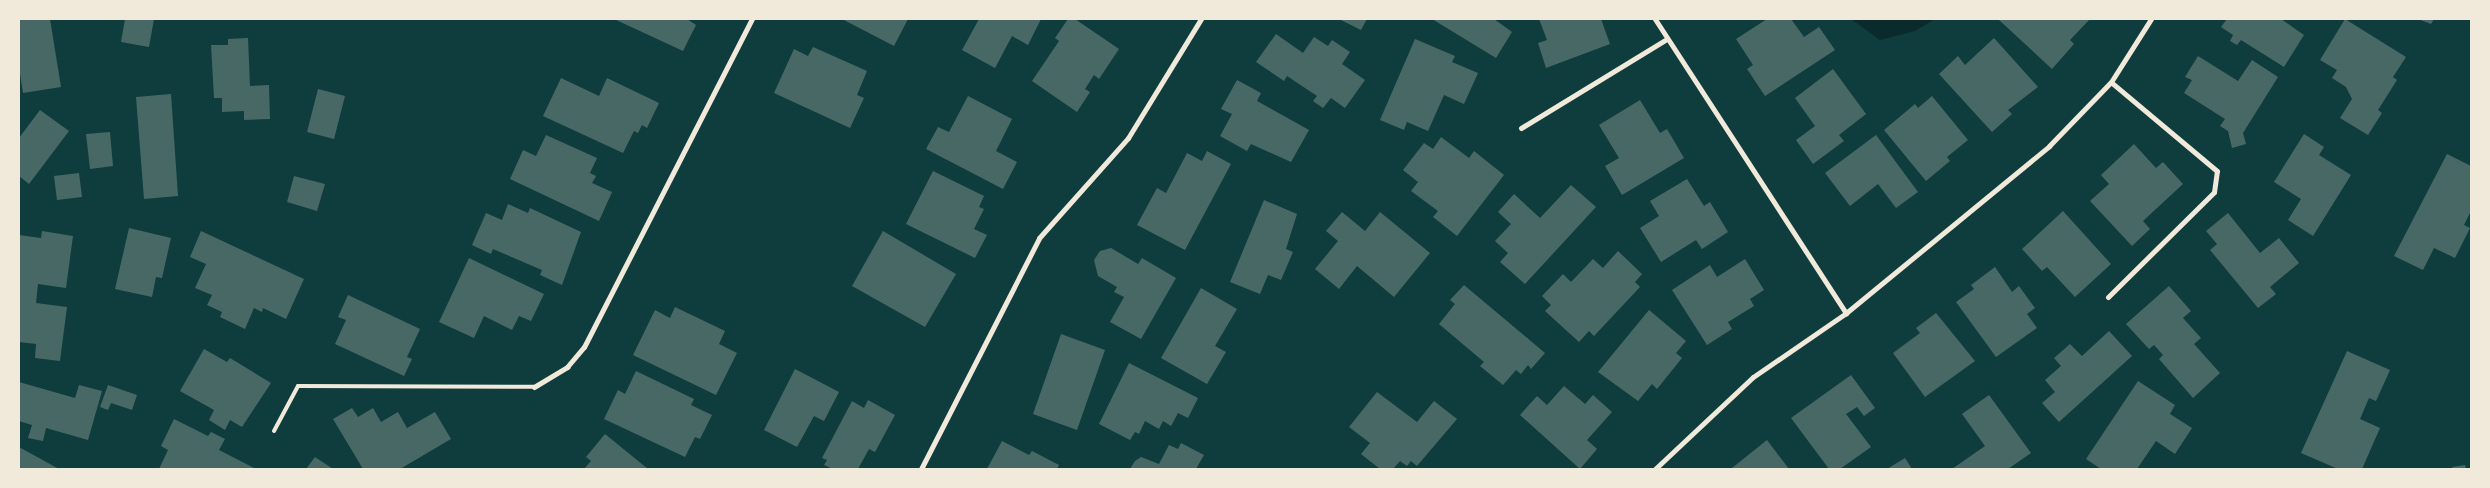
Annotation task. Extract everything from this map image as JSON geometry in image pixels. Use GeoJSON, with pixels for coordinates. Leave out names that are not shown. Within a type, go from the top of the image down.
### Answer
{"type":"FeatureCollection","features":[{"type":"Feature","properties":{"kind":"street"},"geometry":{"type":"LineString","coordinates":[[534,387],[567,367],[584,347],[752,19]]}},
{"type":"Feature","properties":{"kind":"street"},"geometry":{"type":"LineString","coordinates":[[921,469],[1039,238],[1128,138],[1201,19]]}},
{"type":"Feature","properties":{"kind":"street"},"geometry":{"type":"LineString","coordinates":[[1655,19],[1846,313]]}},
{"type":"Feature","properties":{"kind":"street"},"geometry":{"type":"LineString","coordinates":[[1655,469],[1753,378],[1846,313],[2050,146],[2111,82],[2151,19]]}},
{"type":"Feature","properties":{"kind":"street"},"geometry":{"type":"LineString","coordinates":[[1521,128],[1667,39]]}},
{"type":"Feature","properties":{"kind":"street"},"geometry":{"type":"LineString","coordinates":[[2108,297],[2214,192],[2217,171],[2111,82]]}},
{"type":"Feature","properties":{"kind":"lane"},"geometry":{"type":"LineString","coordinates":[[274,431],[298,386],[534,387]]}},
{"type":"Feature","properties":{"kind":"path"},"geometry":{"type":"LineString","coordinates":[[1293,469],[1300,469]]}},
{"type":"Feature","properties":{"kind":"water"},"geometry":{"type":"Polygon","coordinates":[[[1851,19],[1935,19],[1915,31],[1880,40],[1851,19]]]}},
{"type":"Feature","properties":{"kind":"building"},"geometry":{"type":"Polygon","coordinates":[[[19,19],[50,19],[61,87],[23,93],[19,67],[19,19]]]}},
{"type":"Feature","properties":{"kind":"building"},"geometry":{"type":"Polygon","coordinates":[[[125,19],[154,19],[149,47],[121,42],[125,19]]]}},
{"type":"Feature","properties":{"kind":"building"},"geometry":{"type":"Polygon","coordinates":[[[614,19],[687,19],[696,25],[683,51],[614,19]]]}},
{"type":"Feature","properties":{"kind":"building"},"geometry":{"type":"Polygon","coordinates":[[[842,19],[908,19],[894,46],[842,19]]]}},
{"type":"Feature","properties":{"kind":"building"},"geometry":{"type":"Polygon","coordinates":[[[979,19],[1041,19],[1028,45],[1012,36],[995,68],[962,50],[979,19]]]}},
{"type":"Feature","properties":{"kind":"building"},"geometry":{"type":"Polygon","coordinates":[[[1068,19],[1075,19],[1119,49],[1099,79],[1094,75],[1085,89],[1090,92],[1077,112],[1032,81],[1059,41],[1055,38],[1068,19]]]}},
{"type":"Feature","properties":{"kind":"building"},"geometry":{"type":"Polygon","coordinates":[[[1339,19],[1367,19],[1361,30],[1339,19]]]}},
{"type":"Feature","properties":{"kind":"building"},"geometry":{"type":"Polygon","coordinates":[[[1432,19],[1494,19],[1512,32],[1496,58],[1432,19]]]}},
{"type":"Feature","properties":{"kind":"building"},"geometry":{"type":"Polygon","coordinates":[[[1539,19],[1601,19],[1610,44],[1546,68],[1538,43],[1547,40],[1539,19]]]}},
{"type":"Feature","properties":{"kind":"building"},"geometry":{"type":"Polygon","coordinates":[[[1767,19],[1791,19],[1804,37],[1819,27],[1835,50],[1765,96],[1747,69],[1753,65],[1736,39],[1767,19]]]}},
{"type":"Feature","properties":{"kind":"building"},"geometry":{"type":"Polygon","coordinates":[[[1998,19],[2090,19],[2070,40],[2074,44],[2052,69],[1998,19]]]}},
{"type":"Feature","properties":{"kind":"building"},"geometry":{"type":"Polygon","coordinates":[[[2227,19],[2281,19],[2304,35],[2284,67],[2241,40],[2237,45],[2230,41],[2233,35],[2221,27],[2227,19]]]}},
{"type":"Feature","properties":{"kind":"building"},"geometry":{"type":"Polygon","coordinates":[[[2345,19],[2406,57],[2393,77],[2397,80],[2378,110],[2382,113],[2368,135],[2340,118],[2352,99],[2346,87],[2332,78],[2337,70],[2320,60],[2345,19]]]}},
{"type":"Feature","properties":{"kind":"building"},"geometry":{"type":"Polygon","coordinates":[[[2418,19],[2434,19],[2431,24],[2418,19]]]}},
{"type":"Feature","properties":{"kind":"building"},"geometry":{"type":"Polygon","coordinates":[[[1276,34],[1303,53],[1314,37],[1328,46],[1332,40],[1350,52],[1342,64],[1365,80],[1345,108],[1331,98],[1323,108],[1313,101],[1317,96],[1287,76],[1284,81],[1256,62],[1276,34]]]}},
{"type":"Feature","properties":{"kind":"building"},"geometry":{"type":"Polygon","coordinates":[[[248,38],[250,86],[269,85],[270,119],[244,120],[244,111],[222,112],[222,98],[214,98],[211,45],[228,45],[228,39],[248,38]]]}},
{"type":"Feature","properties":{"kind":"building"},"geometry":{"type":"Polygon","coordinates":[[[1994,38],[2038,87],[2008,110],[2012,114],[1992,132],[1939,74],[1958,56],[1965,65],[1994,38]]]}},
{"type":"Feature","properties":{"kind":"building"},"geometry":{"type":"Polygon","coordinates":[[[1415,39],[1455,56],[1452,62],[1478,73],[1464,104],[1444,95],[1428,131],[1407,122],[1404,130],[1380,120],[1415,39]]]}},
{"type":"Feature","properties":{"kind":"building"},"geometry":{"type":"Polygon","coordinates":[[[813,47],[867,71],[857,95],[864,98],[850,128],[774,93],[794,49],[808,56],[813,47]]]}},
{"type":"Feature","properties":{"kind":"building"},"geometry":{"type":"Polygon","coordinates":[[[2198,56],[2238,81],[2252,60],[2278,77],[2243,133],[2246,144],[2232,148],[2228,131],[2220,126],[2225,119],[2184,93],[2192,80],[2185,77],[2198,56]]]}},
{"type":"Feature","properties":{"kind":"building"},"geometry":{"type":"Polygon","coordinates":[[[1833,69],[1866,114],[1839,135],[1844,141],[1813,164],[1796,140],[1815,126],[1795,98],[1833,69]]]}},
{"type":"Feature","properties":{"kind":"building"},"geometry":{"type":"Polygon","coordinates":[[[561,78],[599,96],[607,78],[659,103],[647,128],[642,125],[638,133],[634,131],[623,153],[543,116],[561,78]]]}},
{"type":"Feature","properties":{"kind":"building"},"geometry":{"type":"Polygon","coordinates":[[[1237,80],[1261,93],[1257,101],[1309,130],[1291,162],[1251,144],[1247,151],[1220,136],[1232,114],[1221,109],[1237,80]]]}},
{"type":"Feature","properties":{"kind":"building"},"geometry":{"type":"Polygon","coordinates":[[[318,89],[345,96],[334,139],[307,132],[318,89]]]}},
{"type":"Feature","properties":{"kind":"building"},"geometry":{"type":"Polygon","coordinates":[[[171,94],[178,196],[144,199],[136,97],[171,94]]]}},
{"type":"Feature","properties":{"kind":"building"},"geometry":{"type":"Polygon","coordinates":[[[968,96],[1012,119],[996,151],[1017,162],[1003,189],[926,149],[938,127],[949,132],[968,96]]]}},
{"type":"Feature","properties":{"kind":"building"},"geometry":{"type":"Polygon","coordinates":[[[1932,96],[1968,140],[1947,157],[1950,161],[1926,181],[1884,130],[1915,104],[1918,108],[1932,96]]]}},
{"type":"Feature","properties":{"kind":"building"},"geometry":{"type":"Polygon","coordinates":[[[1640,100],[1660,133],[1667,129],[1684,158],[1622,195],[1605,166],[1619,158],[1599,125],[1640,100]]]}},
{"type":"Feature","properties":{"kind":"building"},"geometry":{"type":"Polygon","coordinates":[[[40,110],[69,131],[29,184],[19,176],[19,138],[40,110]]]}},
{"type":"Feature","properties":{"kind":"building"},"geometry":{"type":"Polygon","coordinates":[[[110,132],[113,166],[90,169],[86,134],[110,132]]]}},
{"type":"Feature","properties":{"kind":"building"},"geometry":{"type":"Polygon","coordinates":[[[2304,134],[2324,147],[2319,155],[2351,175],[2313,236],[2288,220],[2301,199],[2274,182],[2304,134]]]}},
{"type":"Feature","properties":{"kind":"building"},"geometry":{"type":"Polygon","coordinates":[[[546,135],[597,158],[590,173],[596,176],[592,183],[612,192],[599,221],[510,179],[523,150],[536,156],[546,135]]]}},
{"type":"Feature","properties":{"kind":"building"},"geometry":{"type":"Polygon","coordinates":[[[1876,135],[1918,192],[1896,208],[1878,184],[1850,206],[1825,173],[1876,135]]]}},
{"type":"Feature","properties":{"kind":"building"},"geometry":{"type":"Polygon","coordinates":[[[1441,137],[1469,158],[1474,151],[1504,175],[1457,236],[1433,217],[1438,211],[1411,191],[1418,182],[1403,170],[1424,143],[1433,149],[1441,137]]]}},
{"type":"Feature","properties":{"kind":"building"},"geometry":{"type":"Polygon","coordinates":[[[2134,144],[2156,168],[2163,162],[2183,184],[2143,221],[2150,229],[2132,246],[2090,201],[2109,184],[2101,175],[2134,144]]]}},
{"type":"Feature","properties":{"kind":"building"},"geometry":{"type":"Polygon","coordinates":[[[1207,151],[1231,164],[1185,250],[1137,225],[1157,188],[1166,193],[1187,153],[1202,161],[1207,151]]]}},
{"type":"Feature","properties":{"kind":"building"},"geometry":{"type":"Polygon","coordinates":[[[2447,154],[2471,166],[2471,211],[2464,225],[2470,228],[2455,258],[2434,248],[2423,270],[2394,256],[2447,154]]]}},
{"type":"Feature","properties":{"kind":"building"},"geometry":{"type":"Polygon","coordinates":[[[933,171],[984,196],[979,207],[984,209],[974,229],[987,235],[975,258],[906,224],[933,171]]]}},
{"type":"Feature","properties":{"kind":"building"},"geometry":{"type":"Polygon","coordinates":[[[79,173],[82,197],[57,200],[54,176],[79,173]]]}},
{"type":"Feature","properties":{"kind":"building"},"geometry":{"type":"Polygon","coordinates":[[[294,176],[325,184],[317,211],[287,202],[294,176]]]}},
{"type":"Feature","properties":{"kind":"building"},"geometry":{"type":"Polygon","coordinates":[[[1687,179],[1704,206],[1710,202],[1728,232],[1702,249],[1696,240],[1661,262],[1640,228],[1659,216],[1650,201],[1687,179]]]}},
{"type":"Feature","properties":{"kind":"building"},"geometry":{"type":"Polygon","coordinates":[[[1571,185],[1596,207],[1525,284],[1500,262],[1508,253],[1495,241],[1511,224],[1498,212],[1514,194],[1540,218],[1571,185]]]}},
{"type":"Feature","properties":{"kind":"building"},"geometry":{"type":"Polygon","coordinates":[[[1264,200],[1297,214],[1286,249],[1293,252],[1281,280],[1268,275],[1260,294],[1230,282],[1264,200]]]}},
{"type":"Feature","properties":{"kind":"building"},"geometry":{"type":"Polygon","coordinates":[[[508,204],[528,213],[530,208],[581,232],[562,285],[540,275],[542,270],[493,249],[491,254],[472,245],[486,213],[502,220],[508,204]]]}},
{"type":"Feature","properties":{"kind":"building"},"geometry":{"type":"Polygon","coordinates":[[[2063,211],[2111,264],[2075,297],[2047,267],[2042,271],[2022,249],[2063,211]]]}},
{"type":"Feature","properties":{"kind":"building"},"geometry":{"type":"Polygon","coordinates":[[[1342,212],[1365,231],[1380,212],[1430,253],[1394,297],[1357,266],[1339,289],[1315,269],[1338,241],[1326,231],[1342,212]]]}},
{"type":"Feature","properties":{"kind":"building"},"geometry":{"type":"Polygon","coordinates":[[[2228,213],[2260,253],[2279,238],[2299,263],[2270,287],[2276,294],[2258,308],[2210,250],[2217,244],[2206,231],[2228,213]]]}},
{"type":"Feature","properties":{"kind":"building"},"geometry":{"type":"Polygon","coordinates":[[[129,228],[171,238],[162,278],[156,277],[152,297],[115,289],[129,228]]]}},
{"type":"Feature","properties":{"kind":"building"},"geometry":{"type":"Polygon","coordinates":[[[42,231],[73,236],[66,288],[38,284],[36,303],[67,307],[60,361],[35,358],[36,344],[19,342],[19,235],[41,238],[42,231]]]}},
{"type":"Feature","properties":{"kind":"building"},"geometry":{"type":"Polygon","coordinates":[[[201,231],[304,279],[286,319],[263,308],[262,312],[254,308],[245,329],[220,317],[222,312],[207,305],[212,295],[195,288],[206,264],[190,257],[201,231]]]}},
{"type":"Feature","properties":{"kind":"building"},"geometry":{"type":"Polygon","coordinates":[[[883,231],[956,274],[925,327],[852,286],[883,231]]]}},
{"type":"Feature","properties":{"kind":"building"},"geometry":{"type":"Polygon","coordinates":[[[1111,248],[1138,264],[1142,258],[1176,278],[1141,339],[1110,322],[1124,297],[1114,292],[1117,287],[1098,276],[1094,260],[1100,251],[1111,248]]]}},
{"type":"Feature","properties":{"kind":"building"},"geometry":{"type":"Polygon","coordinates":[[[1618,251],[1642,274],[1635,282],[1640,287],[1594,336],[1589,331],[1579,342],[1545,311],[1551,305],[1542,296],[1563,274],[1571,282],[1593,259],[1603,268],[1618,251]]]}},
{"type":"Feature","properties":{"kind":"building"},"geometry":{"type":"Polygon","coordinates":[[[469,258],[544,294],[531,321],[519,316],[512,330],[484,316],[474,338],[439,322],[469,258]]]}},
{"type":"Feature","properties":{"kind":"building"},"geometry":{"type":"Polygon","coordinates":[[[1745,259],[1764,290],[1750,299],[1754,306],[1728,322],[1732,329],[1707,345],[1672,290],[1710,265],[1717,277],[1745,259]]]}},
{"type":"Feature","properties":{"kind":"building"},"geometry":{"type":"Polygon","coordinates":[[[1995,267],[2012,292],[2019,286],[2035,308],[2027,314],[2037,328],[1996,357],[1956,302],[1974,289],[1971,285],[1995,267]]]}},
{"type":"Feature","properties":{"kind":"building"},"geometry":{"type":"Polygon","coordinates":[[[1464,285],[1545,353],[1531,369],[1528,365],[1521,374],[1516,370],[1503,385],[1480,366],[1484,362],[1439,324],[1455,304],[1450,300],[1464,285]]]}},
{"type":"Feature","properties":{"kind":"building"},"geometry":{"type":"Polygon","coordinates":[[[2169,286],[2191,311],[2183,318],[2201,338],[2194,344],[2220,373],[2193,398],[2159,359],[2163,355],[2154,345],[2149,349],[2126,324],[2169,286]]]}},
{"type":"Feature","properties":{"kind":"building"},"geometry":{"type":"Polygon","coordinates":[[[1201,288],[1237,309],[1215,346],[1226,352],[1207,384],[1161,358],[1201,288]]]}},
{"type":"Feature","properties":{"kind":"building"},"geometry":{"type":"Polygon","coordinates":[[[348,295],[420,329],[407,357],[412,359],[404,376],[335,344],[346,320],[338,317],[348,295]]]}},
{"type":"Feature","properties":{"kind":"building"},"geometry":{"type":"Polygon","coordinates":[[[675,307],[725,331],[719,344],[737,353],[716,395],[633,355],[655,310],[670,318],[675,307]]]}},
{"type":"Feature","properties":{"kind":"building"},"geometry":{"type":"Polygon","coordinates":[[[1649,310],[1686,341],[1676,353],[1682,358],[1657,389],[1652,384],[1638,401],[1598,372],[1649,310]]]}},
{"type":"Feature","properties":{"kind":"building"},"geometry":{"type":"Polygon","coordinates":[[[1936,313],[1975,361],[1925,397],[1893,353],[1920,333],[1916,328],[1936,313]]]}},
{"type":"Feature","properties":{"kind":"building"},"geometry":{"type":"Polygon","coordinates":[[[2109,331],[2132,356],[2059,422],[2042,403],[2055,392],[2045,380],[2061,366],[2054,358],[2070,344],[2082,356],[2109,331]]]}},
{"type":"Feature","properties":{"kind":"building"},"geometry":{"type":"Polygon","coordinates":[[[1061,334],[1105,350],[1077,430],[1033,414],[1061,334]]]}},
{"type":"Feature","properties":{"kind":"building"},"geometry":{"type":"Polygon","coordinates":[[[204,349],[227,362],[230,358],[271,383],[242,427],[230,420],[225,430],[209,420],[214,410],[180,391],[204,349]]]}},
{"type":"Feature","properties":{"kind":"building"},"geometry":{"type":"Polygon","coordinates":[[[2347,351],[2390,370],[2376,401],[2369,398],[2360,419],[2380,428],[2362,469],[2338,469],[2301,453],[2347,351]]]}},
{"type":"Feature","properties":{"kind":"building"},"geometry":{"type":"Polygon","coordinates":[[[1129,363],[1198,398],[1188,418],[1178,413],[1171,426],[1163,421],[1159,429],[1145,421],[1139,434],[1135,432],[1130,440],[1099,424],[1129,363]]]}},
{"type":"Feature","properties":{"kind":"building"},"geometry":{"type":"Polygon","coordinates":[[[795,369],[839,392],[824,421],[814,416],[797,447],[764,430],[795,369]]]}},
{"type":"Feature","properties":{"kind":"building"},"geometry":{"type":"Polygon","coordinates":[[[636,371],[694,399],[691,405],[712,415],[700,439],[695,437],[685,457],[604,419],[618,390],[625,394],[636,371]]]}},
{"type":"Feature","properties":{"kind":"building"},"geometry":{"type":"Polygon","coordinates":[[[1851,375],[1875,408],[1864,416],[1857,407],[1846,414],[1871,447],[1840,469],[1829,469],[1791,418],[1851,375]]]}},
{"type":"Feature","properties":{"kind":"building"},"geometry":{"type":"Polygon","coordinates":[[[2138,381],[2175,405],[2170,414],[2192,428],[2175,454],[2156,441],[2137,469],[2101,469],[2086,459],[2138,381]]]}},
{"type":"Feature","properties":{"kind":"building"},"geometry":{"type":"Polygon","coordinates":[[[19,382],[75,398],[79,385],[102,391],[88,440],[46,428],[43,441],[28,438],[32,425],[19,421],[19,382]]]}},
{"type":"Feature","properties":{"kind":"building"},"geometry":{"type":"Polygon","coordinates":[[[108,385],[137,395],[132,410],[111,403],[108,410],[100,407],[108,385]]]}},
{"type":"Feature","properties":{"kind":"building"},"geometry":{"type":"Polygon","coordinates":[[[1564,386],[1585,404],[1593,395],[1612,412],[1587,440],[1597,449],[1580,469],[1520,415],[1537,396],[1547,405],[1564,386]]]}},
{"type":"Feature","properties":{"kind":"building"},"geometry":{"type":"Polygon","coordinates":[[[1377,392],[1417,422],[1434,401],[1457,419],[1417,466],[1411,461],[1407,466],[1400,461],[1393,469],[1380,469],[1361,454],[1370,443],[1349,427],[1377,392]]]}},
{"type":"Feature","properties":{"kind":"building"},"geometry":{"type":"Polygon","coordinates":[[[1989,395],[2031,453],[2008,469],[1952,469],[1985,446],[1962,414],[1989,395]]]}},
{"type":"Feature","properties":{"kind":"building"},"geometry":{"type":"Polygon","coordinates":[[[868,400],[895,415],[875,452],[869,449],[858,469],[833,469],[824,465],[827,460],[822,458],[852,401],[864,408],[868,400]]]}},
{"type":"Feature","properties":{"kind":"building"},"geometry":{"type":"Polygon","coordinates":[[[352,408],[358,417],[373,408],[381,422],[398,412],[407,428],[435,412],[451,439],[400,469],[363,469],[333,419],[352,408]]]}},
{"type":"Feature","properties":{"kind":"building"},"geometry":{"type":"Polygon","coordinates":[[[174,419],[208,436],[211,432],[225,439],[219,450],[256,469],[159,469],[168,450],[161,446],[174,419]]]}},
{"type":"Feature","properties":{"kind":"building"},"geometry":{"type":"Polygon","coordinates":[[[605,434],[648,469],[584,469],[591,461],[586,457],[605,434]]]}},
{"type":"Feature","properties":{"kind":"building"},"geometry":{"type":"Polygon","coordinates":[[[1767,440],[1789,469],[1732,468],[1767,440]]]}},
{"type":"Feature","properties":{"kind":"building"},"geometry":{"type":"Polygon","coordinates":[[[1002,441],[1029,455],[1032,451],[1059,465],[1057,469],[987,469],[1002,441]]]}},
{"type":"Feature","properties":{"kind":"building"},"geometry":{"type":"Polygon","coordinates":[[[1181,443],[1204,455],[1196,469],[1130,469],[1135,461],[1141,457],[1159,464],[1169,445],[1178,449],[1181,443]]]}},
{"type":"Feature","properties":{"kind":"building"},"geometry":{"type":"Polygon","coordinates":[[[19,447],[59,469],[19,469],[19,447]]]}},
{"type":"Feature","properties":{"kind":"building"},"geometry":{"type":"Polygon","coordinates":[[[315,457],[333,469],[306,469],[315,457]]]}},
{"type":"Feature","properties":{"kind":"building"},"geometry":{"type":"Polygon","coordinates":[[[1905,458],[1912,469],[1887,469],[1905,458]]]}},
{"type":"Feature","properties":{"kind":"building"},"geometry":{"type":"Polygon","coordinates":[[[2465,465],[2466,469],[2453,469],[2452,467],[2465,465]]]}}]}
